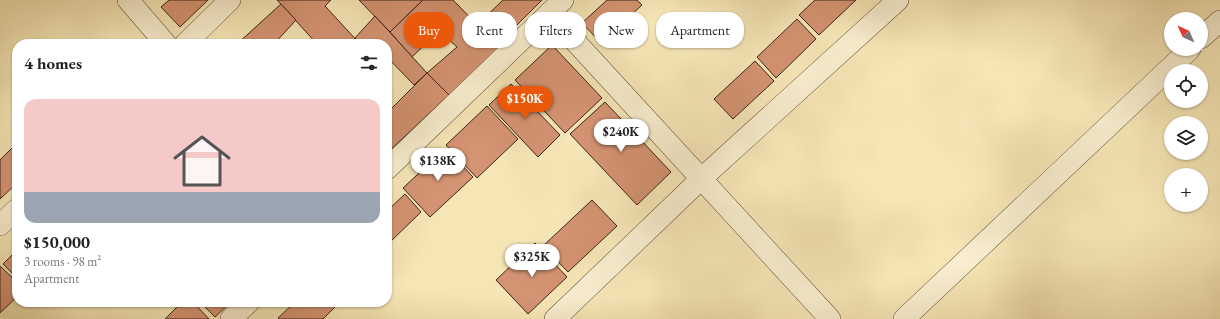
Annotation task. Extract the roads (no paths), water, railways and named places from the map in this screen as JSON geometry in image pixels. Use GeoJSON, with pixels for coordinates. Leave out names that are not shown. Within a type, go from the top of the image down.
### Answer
{"type":"FeatureCollection","features":[{"type":"Feature","properties":{"kind":"street"},"geometry":{"type":"LineString","coordinates":[[128,0],[162,39]]}},
{"type":"Feature","properties":{"kind":"street"},"geometry":{"type":"LineString","coordinates":[[190,39],[230,0]]}},
{"type":"Feature","properties":{"kind":"street"},"geometry":{"type":"LineString","coordinates":[[555,319],[702,178],[898,0]]}},
{"type":"Feature","properties":{"kind":"street"},"geometry":{"type":"LineString","coordinates":[[392,164],[556,6],[702,178],[830,319]]}},
{"type":"Feature","properties":{"kind":"street"},"geometry":{"type":"LineString","coordinates":[[1208,31],[1220,20]]}},
{"type":"Feature","properties":{"kind":"street"},"geometry":{"type":"LineString","coordinates":[[904,319],[1183,56]]}},
{"type":"Feature","properties":{"kind":"street"},"geometry":{"type":"LineString","coordinates":[[0,225],[12,213]]}},
{"type":"Feature","properties":{"kind":"street"},"geometry":{"type":"LineString","coordinates":[[231,319],[244,307]]}}]}
